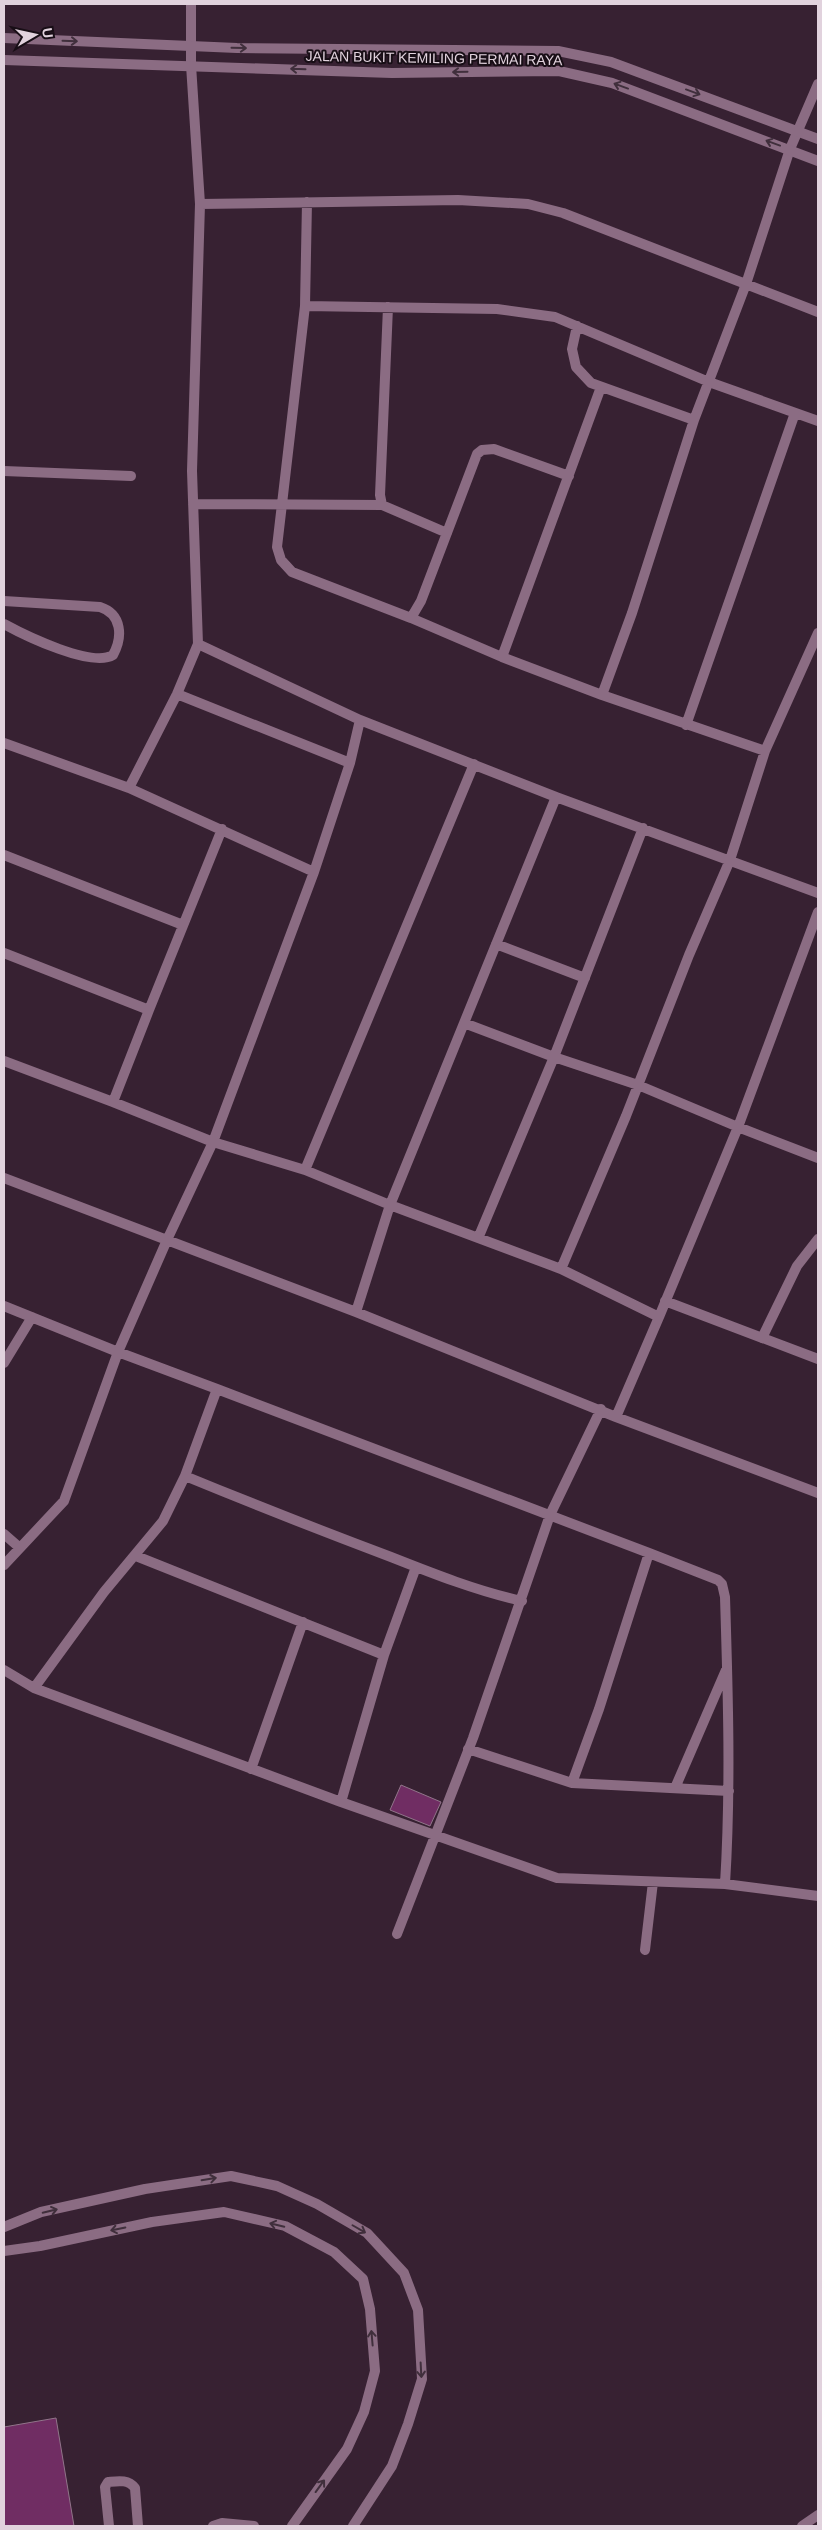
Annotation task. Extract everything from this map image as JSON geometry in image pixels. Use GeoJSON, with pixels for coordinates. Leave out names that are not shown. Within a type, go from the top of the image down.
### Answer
{"type":"FeatureCollection","features":[{"type":"Feature","properties":{"kind":"street"},"geometry":{"type":"LineString","coordinates":[[129,788],[177,694],[198,644],[192,471],[200,204],[190,65],[191,4]]}},
{"type":"Feature","properties":{"kind":"street","name":"JALAN BUKIT KEMILING PERMAI RAYA"},"geometry":{"type":"LineString","coordinates":[[4,38],[191,46],[558,51],[611,62],[818,140]]}},
{"type":"Feature","properties":{"kind":"street","name":"JALAN BUKIT KEMILING PERMAI RAYA"},"geometry":{"type":"LineString","coordinates":[[4,60],[392,73],[559,71],[612,83],[818,161]]}},
{"type":"Feature","properties":{"kind":"street"},"geometry":{"type":"LineString","coordinates":[[602,695],[632,613],[694,420],[746,284],[790,149],[818,84]]}},
{"type":"Feature","properties":{"kind":"street"},"geometry":{"type":"LineString","coordinates":[[200,204],[458,200],[528,204],[563,213],[818,312]]}},
{"type":"Feature","properties":{"kind":"street"},"geometry":{"type":"LineString","coordinates":[[307,202],[305,306],[277,547],[281,560],[292,572],[411,618],[502,657],[602,695],[765,751]]}},
{"type":"Feature","properties":{"kind":"street"},"geometry":{"type":"LineString","coordinates":[[305,306],[497,309],[555,317],[708,382],[818,421]]}},
{"type":"Feature","properties":{"kind":"street"},"geometry":{"type":"LineString","coordinates":[[382,505],[380,495],[388,307]]}},
{"type":"Feature","properties":{"kind":"street"},"geometry":{"type":"LineString","coordinates":[[577,326],[572,349],[576,367],[590,383],[694,420]]}},
{"type":"Feature","properties":{"kind":"street"},"geometry":{"type":"LineString","coordinates":[[502,657],[601,387]]}},
{"type":"Feature","properties":{"kind":"street"},"geometry":{"type":"LineString","coordinates":[[686,725],[795,413]]}},
{"type":"Feature","properties":{"kind":"street"},"geometry":{"type":"LineString","coordinates":[[411,618],[421,601],[477,454],[482,450],[494,449],[569,476]]}},
{"type":"Feature","properties":{"kind":"street"},"geometry":{"type":"LineString","coordinates":[[4,471],[131,476]]}},
{"type":"Feature","properties":{"kind":"street"},"geometry":{"type":"LineString","coordinates":[[194,504],[382,505],[447,533]]}},
{"type":"Feature","properties":{"kind":"street"},"geometry":{"type":"LineString","coordinates":[[4,601],[92,606],[108,609],[119,626],[121,638],[113,655],[100,660],[32,639],[4,624]]}},
{"type":"Feature","properties":{"kind":"street"},"geometry":{"type":"LineString","coordinates":[[562,1269],[689,955],[730,860],[765,751],[818,633]]}},
{"type":"Feature","properties":{"kind":"street"},"geometry":{"type":"LineString","coordinates":[[198,644],[360,720],[556,797],[818,893]]}},
{"type":"Feature","properties":{"kind":"street"},"geometry":{"type":"LineString","coordinates":[[177,694],[350,763]]}},
{"type":"Feature","properties":{"kind":"street"},"geometry":{"type":"LineString","coordinates":[[4,1565],[64,1501],[118,1352],[167,1240],[213,1142],[314,872],[350,763],[360,720]]}},
{"type":"Feature","properties":{"kind":"street"},"geometry":{"type":"LineString","coordinates":[[4,744],[129,788],[222,828],[314,872]]}},
{"type":"Feature","properties":{"kind":"street"},"geometry":{"type":"LineString","coordinates":[[305,1170],[474,764]]}},
{"type":"Feature","properties":{"kind":"street"},"geometry":{"type":"LineString","coordinates":[[356,1312],[390,1205],[556,797]]}},
{"type":"Feature","properties":{"kind":"street"},"geometry":{"type":"LineString","coordinates":[[113,1102],[222,828]]}},
{"type":"Feature","properties":{"kind":"street"},"geometry":{"type":"LineString","coordinates":[[479,1236],[554,1057],[643,828]]}},
{"type":"Feature","properties":{"kind":"street"},"geometry":{"type":"LineString","coordinates":[[4,855],[183,925]]}},
{"type":"Feature","properties":{"kind":"street"},"geometry":{"type":"LineString","coordinates":[[616,1417],[738,1127],[818,912]]}},
{"type":"Feature","properties":{"kind":"street"},"geometry":{"type":"LineString","coordinates":[[496,944],[585,978]]}},
{"type":"Feature","properties":{"kind":"street"},"geometry":{"type":"LineString","coordinates":[[4,953],[150,1010]]}},
{"type":"Feature","properties":{"kind":"street"},"geometry":{"type":"LineString","coordinates":[[464,1023],[554,1057],[638,1085],[818,1158]]}},
{"type":"Feature","properties":{"kind":"street"},"geometry":{"type":"LineString","coordinates":[[4,1061],[213,1142],[305,1170],[390,1205],[479,1236],[562,1269],[659,1317]]}},
{"type":"Feature","properties":{"kind":"street"},"geometry":{"type":"LineString","coordinates":[[4,1178],[356,1312],[601,1409],[616,1417],[818,1493]]}},
{"type":"Feature","properties":{"kind":"street"},"geometry":{"type":"LineString","coordinates":[[762,1338],[796,1266],[818,1239]]}},
{"type":"Feature","properties":{"kind":"street"},"geometry":{"type":"LineString","coordinates":[[665,1301],[818,1359]]}},
{"type":"Feature","properties":{"kind":"street"},"geometry":{"type":"LineString","coordinates":[[4,1306],[118,1352],[718,1580],[722,1584],[725,1597],[727,1668],[729,1791],[725,1884]]}},
{"type":"Feature","properties":{"kind":"street"},"geometry":{"type":"LineString","coordinates":[[4,1363],[32,1317]]}},
{"type":"Feature","properties":{"kind":"street"},"geometry":{"type":"LineString","coordinates":[[34,1688],[104,1592],[136,1556],[163,1520],[185,1476],[217,1389]]}},
{"type":"Feature","properties":{"kind":"street"},"geometry":{"type":"LineString","coordinates":[[397,1934],[468,1749],[522,1601],[550,1515],[601,1409]]}},
{"type":"Feature","properties":{"kind":"street"},"geometry":{"type":"LineString","coordinates":[[185,1476],[416,1567],[492,1594],[522,1601]]}},
{"type":"Feature","properties":{"kind":"street"},"geometry":{"type":"LineString","coordinates":[[4,1534],[20,1548]]}},
{"type":"Feature","properties":{"kind":"street"},"geometry":{"type":"LineString","coordinates":[[572,1783],[599,1709],[650,1553]]}},
{"type":"Feature","properties":{"kind":"street"},"geometry":{"type":"LineString","coordinates":[[136,1556],[384,1655]]}},
{"type":"Feature","properties":{"kind":"street"},"geometry":{"type":"LineString","coordinates":[[341,1802],[384,1655],[416,1567]]}},
{"type":"Feature","properties":{"kind":"street"},"geometry":{"type":"LineString","coordinates":[[251,1769],[303,1622]]}},
{"type":"Feature","properties":{"kind":"street"},"geometry":{"type":"LineString","coordinates":[[675,1788],[727,1668]]}},
{"type":"Feature","properties":{"kind":"street"},"geometry":{"type":"LineString","coordinates":[[4,1670],[34,1688],[341,1802],[556,1878],[725,1884],[818,1896]]}},
{"type":"Feature","properties":{"kind":"street"},"geometry":{"type":"LineString","coordinates":[[468,1749],[572,1783],[729,1791]]}},
{"type":"Feature","properties":{"kind":"street"},"geometry":{"type":"LineString","coordinates":[[645,1950],[653,1882]]}},
{"type":"Feature","properties":{"kind":"street"},"geometry":{"type":"LineString","coordinates":[[4,2227],[42,2212],[145,2189],[230,2176],[277,2186],[317,2204],[367,2233],[404,2273],[418,2310],[422,2379],[392,2466],[354,2526]]}},
{"type":"Feature","properties":{"kind":"street"},"geometry":{"type":"LineString","coordinates":[[4,2251],[40,2246],[152,2222],[224,2212],[285,2226],[334,2252],[363,2280],[370,2309],[375,2371],[364,2412],[347,2449],[292,2526]]}},
{"type":"Feature","properties":{"kind":"street"},"geometry":{"type":"LineString","coordinates":[[108,2526],[105,2487],[108,2482],[124,2481],[135,2488],[138,2526]]}},
{"type":"Feature","properties":{"kind":"street"},"geometry":{"type":"LineString","coordinates":[[802,2526],[818,2515]]}},
{"type":"Feature","properties":{"kind":"street"},"geometry":{"type":"LineString","coordinates":[[213,2526],[222,2523],[254,2526]]}},
{"type":"Feature","properties":{"kind":"building"},"geometry":{"type":"Polygon","coordinates":[[[401,1785],[441,1802],[430,1826],[390,1810],[401,1785]]]}},
{"type":"Feature","properties":{"kind":"building"},"geometry":{"type":"Polygon","coordinates":[[[56,2418],[74,2526],[4,2526],[4,2427],[56,2418]]]}}]}
